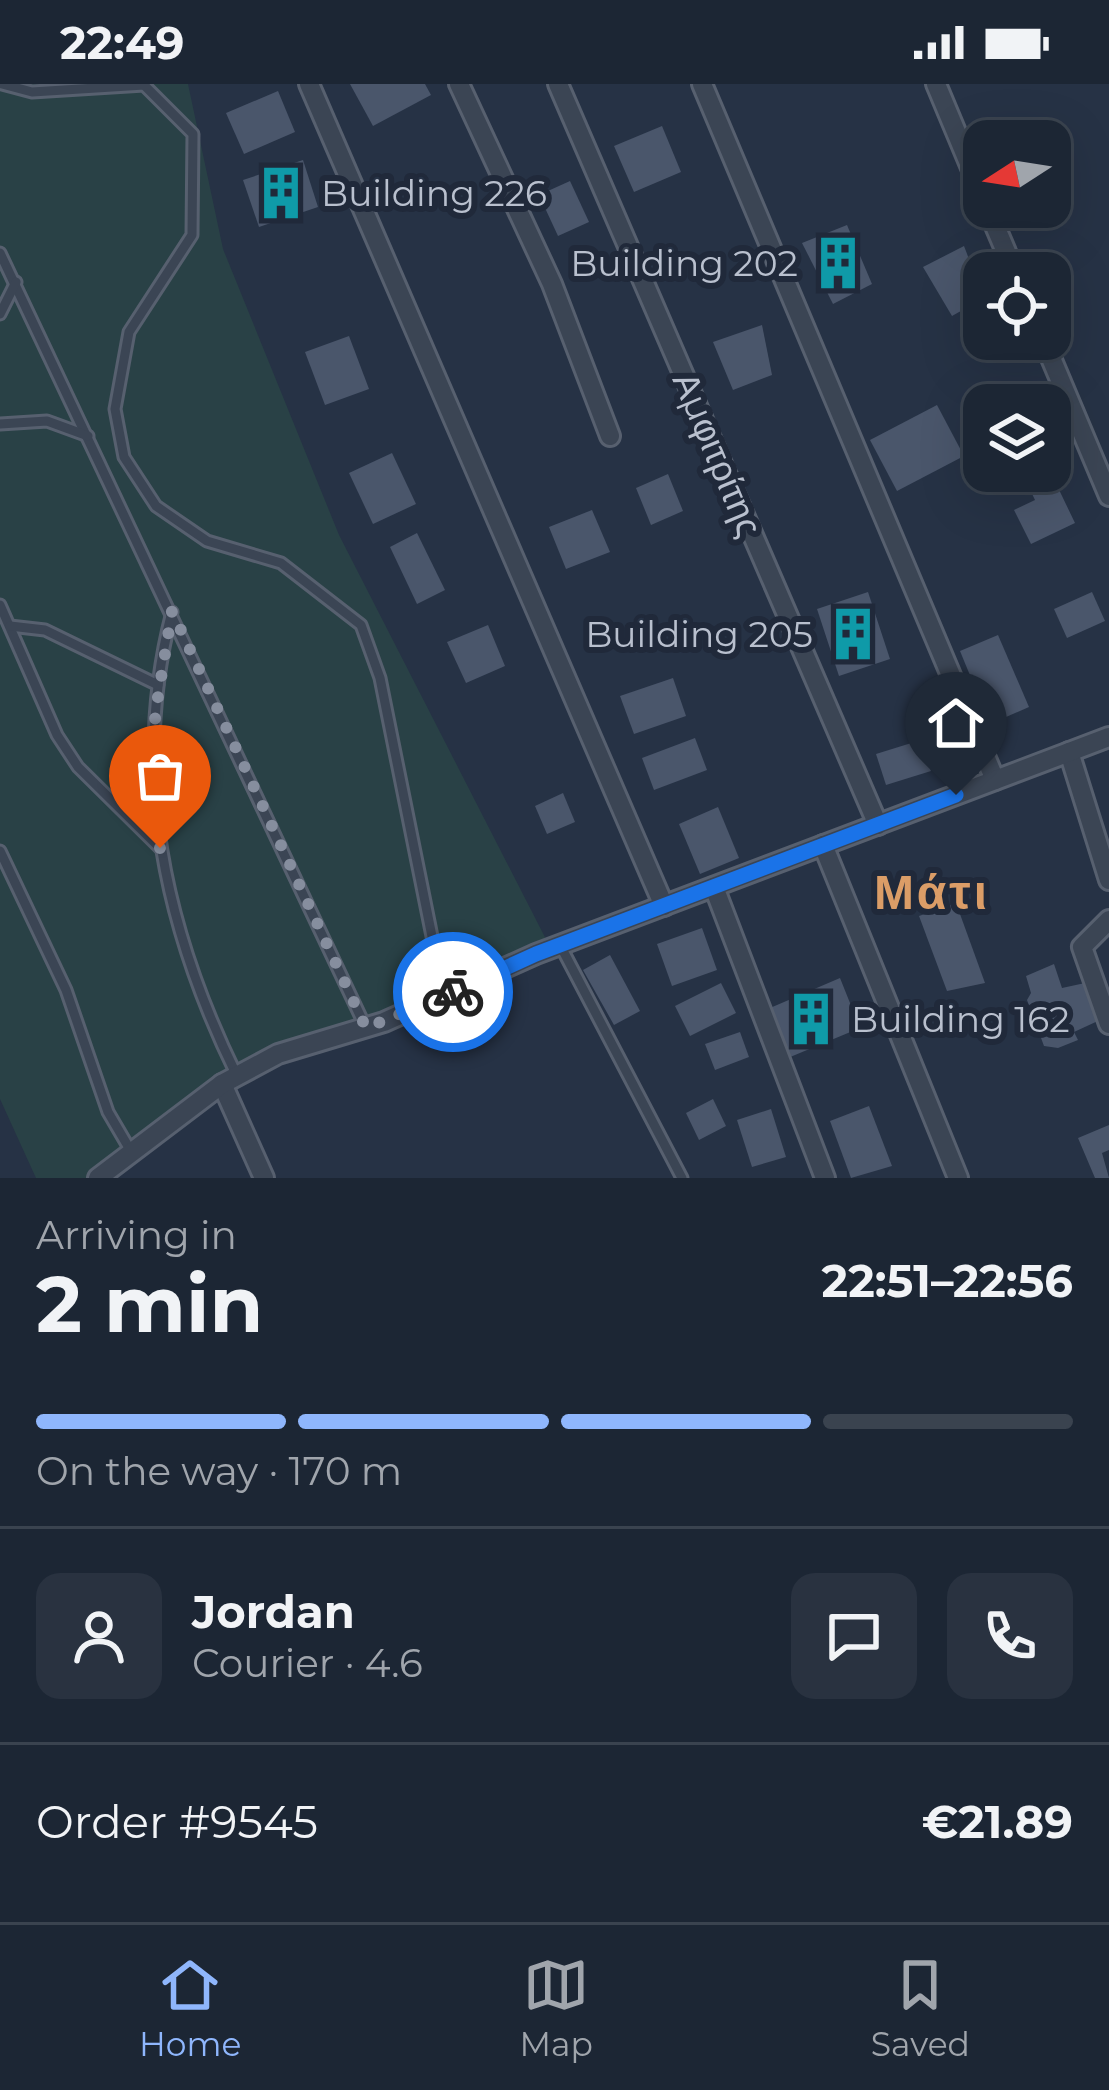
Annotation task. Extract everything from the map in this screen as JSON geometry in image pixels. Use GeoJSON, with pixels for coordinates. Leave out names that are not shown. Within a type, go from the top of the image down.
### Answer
{"type":"FeatureCollection","features":[{"type":"Feature","properties":{"kind":"street"},"geometry":{"type":"LineString","coordinates":[[309,84],[664,906]]}},
{"type":"Feature","properties":{"kind":"street"},"geometry":{"type":"LineString","coordinates":[[460,84],[552,284],[610,436]]}},
{"type":"Feature","properties":{"kind":"street","name":"Αμφιτρίτης"},"geometry":{"type":"LineString","coordinates":[[558,84],[878,825]]}},
{"type":"Feature","properties":{"kind":"street"},"geometry":{"type":"LineString","coordinates":[[702,84],[995,780]]}},
{"type":"Feature","properties":{"kind":"street"},"geometry":{"type":"LineString","coordinates":[[936,84],[963,148]]}},
{"type":"Feature","properties":{"kind":"street"},"geometry":{"type":"LineString","coordinates":[[1052,360],[1109,496]]}},
{"type":"Feature","properties":{"kind":"street"},"geometry":{"type":"LineString","coordinates":[[98,1178],[229,1080],[278,1054],[366,1028],[564,944],[1109,737]]}},
{"type":"Feature","properties":{"kind":"street"},"geometry":{"type":"LineString","coordinates":[[1069,752],[1109,880]]}},
{"type":"Feature","properties":{"kind":"street"},"geometry":{"type":"LineString","coordinates":[[823,845],[958,1178]]}},
{"type":"Feature","properties":{"kind":"street"},"geometry":{"type":"LineString","coordinates":[[714,887],[825,1178]]}},
{"type":"Feature","properties":{"kind":"street"},"geometry":{"type":"LineString","coordinates":[[1109,920],[1082,946],[1109,1024]]}},
{"type":"Feature","properties":{"kind":"street"},"geometry":{"type":"LineString","coordinates":[[229,1080],[264,1178]]}},
{"type":"Feature","properties":{"kind":"lane"},"geometry":{"type":"LineString","coordinates":[[2,84],[32,92],[144,86],[193,134],[192,235],[129,332],[115,409],[124,457],[156,506],[207,541],[281,563],[362,625],[380,678],[444,996]]}},
{"type":"Feature","properties":{"kind":"lane"},"geometry":{"type":"LineString","coordinates":[[0,253],[366,1028]]}},
{"type":"Feature","properties":{"kind":"lane"},"geometry":{"type":"LineString","coordinates":[[0,314],[16,282]]}},
{"type":"Feature","properties":{"kind":"lane"},"geometry":{"type":"LineString","coordinates":[[0,424],[47,422],[88,436]]}},
{"type":"Feature","properties":{"kind":"lane"},"geometry":{"type":"LineString","coordinates":[[0,605],[57,735],[91,781],[160,848]]}},
{"type":"Feature","properties":{"kind":"lane"},"geometry":{"type":"LineString","coordinates":[[172,611],[158,685],[154,787],[160,848],[183,955],[229,1080]]}},
{"type":"Feature","properties":{"kind":"lane"},"geometry":{"type":"LineString","coordinates":[[10,626],[45,630],[158,685]]}},
{"type":"Feature","properties":{"kind":"lane"},"geometry":{"type":"LineString","coordinates":[[0,851],[67,990],[107,1112],[132,1153]]}},
{"type":"Feature","properties":{"kind":"lane"},"geometry":{"type":"LineString","coordinates":[[564,944],[682,1178]]}},
{"type":"Feature","properties":{"kind":"green space"},"geometry":{"type":"Polygon","coordinates":[[[0,84],[188,84],[223,249],[339,535],[551,949],[312,1037],[92,1178],[36,1178],[0,1099],[0,84]]]}},
{"type":"Feature","properties":{"kind":"building"},"geometry":{"type":"Polygon","coordinates":[[[350,84],[425,84],[431,95],[373,126],[350,84]]]}},
{"type":"Feature","properties":{"kind":"building"},"geometry":{"type":"Polygon","coordinates":[[[278,91],[295,132],[244,154],[226,113],[278,91]]]}},
{"type":"Feature","properties":{"kind":"building"},"geometry":{"type":"Polygon","coordinates":[[[662,126],[681,172],[634,192],[614,146],[662,126]]]}},
{"type":"Feature","properties":{"kind":"building","name":"Building 226"},"geometry":{"type":"Polygon","coordinates":[[[303,160],[318,207],[259,227],[243,180],[303,160]]]}},
{"type":"Feature","properties":{"kind":"building"},"geometry":{"type":"Polygon","coordinates":[[[570,181],[589,222],[558,236],[539,195],[570,181]]]}},
{"type":"Feature","properties":{"kind":"building","name":"Building 202"},"geometry":{"type":"Polygon","coordinates":[[[847,225],[872,284],[833,304],[802,243],[847,225]]]}},
{"type":"Feature","properties":{"kind":"building"},"geometry":{"type":"Polygon","coordinates":[[[964,246],[963,310],[952,316],[923,267],[964,246]]]}},
{"type":"Feature","properties":{"kind":"building"},"geometry":{"type":"Polygon","coordinates":[[[762,325],[772,375],[733,390],[713,342],[762,325]]]}},
{"type":"Feature","properties":{"kind":"building"},"geometry":{"type":"Polygon","coordinates":[[[349,336],[369,389],[325,405],[305,352],[349,336]]]}},
{"type":"Feature","properties":{"kind":"building"},"geometry":{"type":"Polygon","coordinates":[[[937,405],[963,457],[897,491],[870,440],[937,405]]]}},
{"type":"Feature","properties":{"kind":"building"},"geometry":{"type":"Polygon","coordinates":[[[392,453],[416,504],[373,524],[349,473],[392,453]]]}},
{"type":"Feature","properties":{"kind":"building"},"geometry":{"type":"Polygon","coordinates":[[[668,474],[683,511],[651,525],[636,488],[668,474]]]}},
{"type":"Feature","properties":{"kind":"building"},"geometry":{"type":"Polygon","coordinates":[[[1031,492],[1060,492],[1075,523],[1031,544],[1014,510],[1035,500],[1031,492]]]}},
{"type":"Feature","properties":{"kind":"building"},"geometry":{"type":"Polygon","coordinates":[[[592,510],[610,552],[566,569],[549,527],[592,510]]]}},
{"type":"Feature","properties":{"kind":"building"},"geometry":{"type":"Polygon","coordinates":[[[417,533],[445,590],[417,604],[390,547],[417,533]]]}},
{"type":"Feature","properties":{"kind":"building","name":"Building 205"},"geometry":{"type":"Polygon","coordinates":[[[868,592],[890,659],[839,676],[817,609],[868,592]]]}},
{"type":"Feature","properties":{"kind":"building"},"geometry":{"type":"Polygon","coordinates":[[[1092,592],[1105,621],[1067,638],[1054,609],[1092,592]]]}},
{"type":"Feature","properties":{"kind":"building"},"geometry":{"type":"Polygon","coordinates":[[[488,625],[505,666],[466,683],[447,642],[488,625]]]}},
{"type":"Feature","properties":{"kind":"building"},"geometry":{"type":"Polygon","coordinates":[[[998,635],[1029,707],[990,724],[960,651],[998,635]]]}},
{"type":"Feature","properties":{"kind":"building"},"geometry":{"type":"Polygon","coordinates":[[[673,678],[686,716],[634,734],[620,696],[673,678]]]}},
{"type":"Feature","properties":{"kind":"building"},"geometry":{"type":"Polygon","coordinates":[[[695,738],[707,770],[654,790],[642,758],[695,738]]]}},
{"type":"Feature","properties":{"kind":"building"},"geometry":{"type":"Polygon","coordinates":[[[921,740],[931,771],[886,785],[876,754],[921,740]]]}},
{"type":"Feature","properties":{"kind":"building"},"geometry":{"type":"Polygon","coordinates":[[[563,793],[575,822],[547,834],[535,806],[563,793]]]}},
{"type":"Feature","properties":{"kind":"building"},"geometry":{"type":"Polygon","coordinates":[[[718,807],[739,858],[700,874],[679,824],[718,807]]]}},
{"type":"Feature","properties":{"kind":"building"},"geometry":{"type":"Polygon","coordinates":[[[956,903],[985,983],[947,991],[919,916],[956,903]]]}},
{"type":"Feature","properties":{"kind":"building"},"geometry":{"type":"Polygon","coordinates":[[[702,928],[717,970],[672,986],[657,944],[702,928]]]}},
{"type":"Feature","properties":{"kind":"building"},"geometry":{"type":"Polygon","coordinates":[[[610,955],[640,1011],[614,1025],[583,970],[610,955]]]}},
{"type":"Feature","properties":{"kind":"building"},"geometry":{"type":"Polygon","coordinates":[[[1054,964],[1062,988],[1085,983],[1100,1020],[1074,1032],[1078,1040],[1058,1048],[1044,1046],[1027,1000],[1031,993],[1026,976],[1054,964]]]}},
{"type":"Feature","properties":{"kind":"building","name":"Building 162"},"geometry":{"type":"Polygon","coordinates":[[[840,978],[860,1028],[783,1060],[763,1011],[840,978]]]}},
{"type":"Feature","properties":{"kind":"building"},"geometry":{"type":"Polygon","coordinates":[[[721,983],[736,1013],[690,1036],[675,1006],[721,983]]]}},
{"type":"Feature","properties":{"kind":"building"},"geometry":{"type":"Polygon","coordinates":[[[740,1032],[749,1057],[715,1070],[705,1044],[740,1032]]]}},
{"type":"Feature","properties":{"kind":"building"},"geometry":{"type":"Polygon","coordinates":[[[713,1099],[726,1126],[699,1140],[686,1113],[713,1099]]]}},
{"type":"Feature","properties":{"kind":"building"},"geometry":{"type":"Polygon","coordinates":[[[869,1106],[892,1166],[851,1178],[830,1121],[869,1106]]]}},
{"type":"Feature","properties":{"kind":"building"},"geometry":{"type":"Polygon","coordinates":[[[771,1109],[786,1157],[752,1167],[737,1120],[771,1109]]]}},
{"type":"Feature","properties":{"kind":"building"},"geometry":{"type":"Polygon","coordinates":[[[1109,1125],[1109,1150],[1102,1153],[1109,1178],[1095,1178],[1078,1138],[1109,1125]]]}},
{"type":"Feature","properties":{"kind":"way so far"},"geometry":{"type":"LineString","coordinates":[[160,848],[154,787],[155,715],[172,611],[260,809],[366,1028],[453,992]]}},
{"type":"Feature","properties":{"kind":"place","name":"Building 226"},"geometry":{"type":"Point","coordinates":[281,193]}},
{"type":"Feature","properties":{"kind":"place","name":"Building 202"},"geometry":{"type":"Point","coordinates":[838,263]}},
{"type":"Feature","properties":{"kind":"place","name":"Building 205"},"geometry":{"type":"Point","coordinates":[853,634]}},
{"type":"Feature","properties":{"kind":"place","name":"Building 162"},"geometry":{"type":"Point","coordinates":[811,1019]}},
{"type":"Feature","properties":{"kind":"district","name":"Μάτι"},"geometry":{"type":"Point","coordinates":[932,892]}},
{"type":"Feature","properties":{"kind":"route"},"geometry":{"type":"LineString","coordinates":[[453,992],[536,954],[956,795]]}}]}
